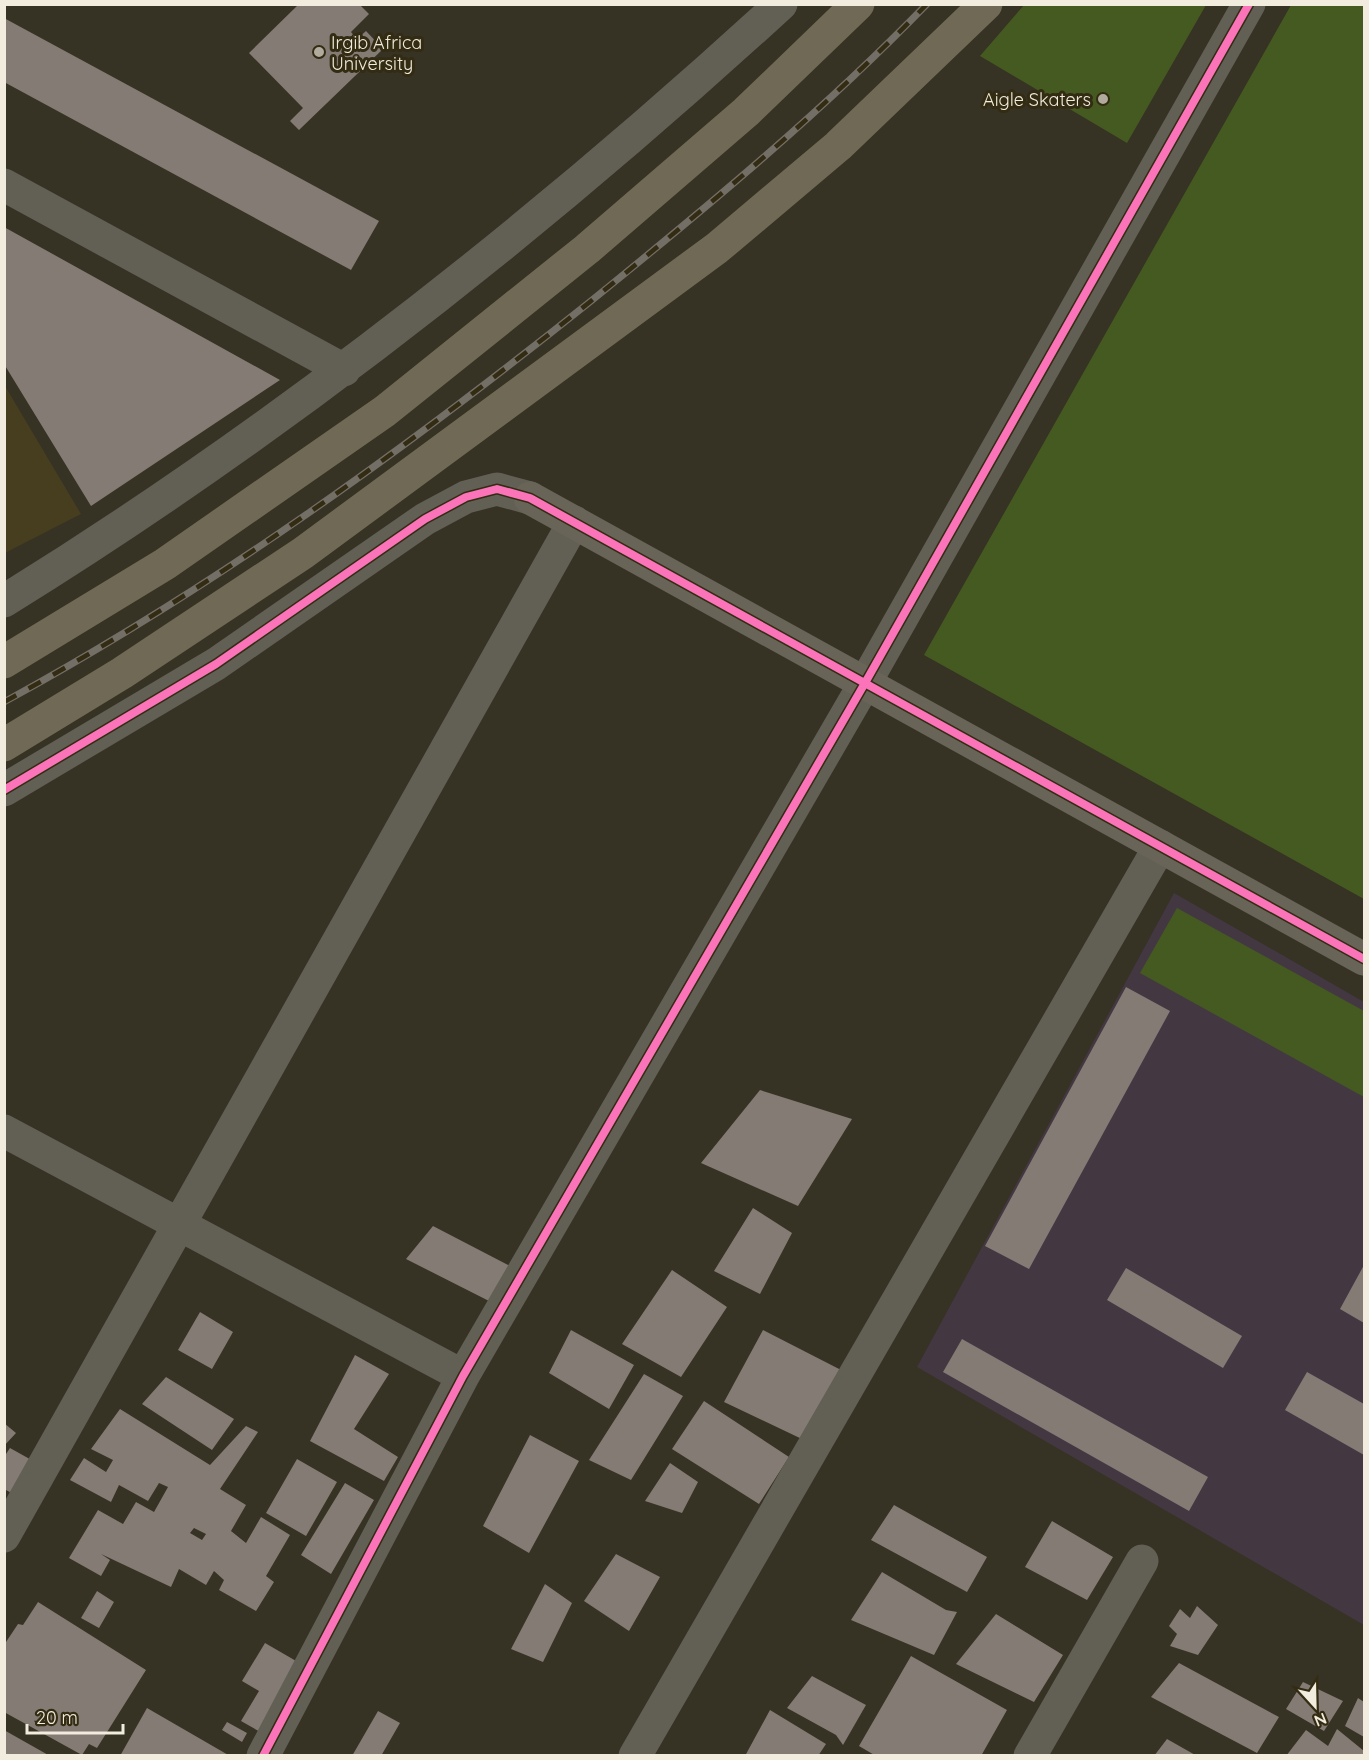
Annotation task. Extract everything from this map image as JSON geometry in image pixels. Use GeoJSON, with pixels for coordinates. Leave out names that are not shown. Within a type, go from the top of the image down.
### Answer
{"type":"FeatureCollection","features":[{"type":"Feature","properties":{"kind":"highway"},"geometry":{"type":"LineString","coordinates":[[4,662],[165,564],[385,411],[623,218],[746,112],[858,4]]}},
{"type":"Feature","properties":{"kind":"highway"},"geometry":{"type":"LineString","coordinates":[[4,745],[122,673],[303,553],[707,255],[838,146],[986,4]]}},
{"type":"Feature","properties":{"kind":"street"},"geometry":{"type":"LineString","coordinates":[[4,602],[119,530],[344,370],[536,218],[718,62],[781,4]]}},
{"type":"Feature","properties":{"kind":"street"},"geometry":{"type":"LineString","coordinates":[[263,1755],[463,1377],[865,683],[1249,4]]}},
{"type":"Feature","properties":{"kind":"street"},"geometry":{"type":"LineString","coordinates":[[4,185],[344,370]]}},
{"type":"Feature","properties":{"kind":"street"},"geometry":{"type":"LineString","coordinates":[[4,790],[216,664],[425,519],[466,497],[496,489],[530,498],[1365,959]]}},
{"type":"Feature","properties":{"kind":"street"},"geometry":{"type":"LineString","coordinates":[[4,1536],[574,522]]}},
{"type":"Feature","properties":{"kind":"street"},"geometry":{"type":"LineString","coordinates":[[635,1755],[1160,846]]}},
{"type":"Feature","properties":{"kind":"street"},"geometry":{"type":"LineString","coordinates":[[4,1131],[463,1377]]}},
{"type":"Feature","properties":{"kind":"street"},"geometry":{"type":"LineString","coordinates":[[1030,1755],[1142,1561]]}},
{"type":"Feature","properties":{"kind":"shaded area"},"geometry":{"type":"Polygon","coordinates":[[[5,386],[81,514],[4,553],[5,386]]]}},
{"type":"Feature","properties":{"kind":"shaded area"},"geometry":{"type":"Polygon","coordinates":[[[1174,893],[1364,1002],[1364,1625],[917,1367],[1174,893]]]}},
{"type":"Feature","properties":{"kind":"green space","name":"Aigle Skaters"},"geometry":{"type":"Polygon","coordinates":[[[1024,5],[1206,5],[1127,143],[980,56],[1024,5]]]}},
{"type":"Feature","properties":{"kind":"green space"},"geometry":{"type":"Polygon","coordinates":[[[1291,5],[1364,5],[1364,899],[924,655],[1291,5]]]}},
{"type":"Feature","properties":{"kind":"green space"},"geometry":{"type":"Polygon","coordinates":[[[1177,908],[1364,1011],[1364,1097],[1140,973],[1177,908]]]}},
{"type":"Feature","properties":{"kind":"building"},"geometry":{"type":"Polygon","coordinates":[[[299,4],[359,4],[369,14],[351,32],[357,39],[366,31],[383,49],[299,130],[290,121],[303,108],[249,53],[299,4]]]}},
{"type":"Feature","properties":{"kind":"building"},"geometry":{"type":"Polygon","coordinates":[[[4,18],[379,221],[351,270],[4,82],[4,18]]]}},
{"type":"Feature","properties":{"kind":"building"},"geometry":{"type":"Polygon","coordinates":[[[4,227],[280,380],[91,506],[4,364],[4,227]]]}},
{"type":"Feature","properties":{"kind":"building"},"geometry":{"type":"Polygon","coordinates":[[[1126,987],[1170,1011],[1029,1269],[985,1246],[1126,987]]]}},
{"type":"Feature","properties":{"kind":"building"},"geometry":{"type":"Polygon","coordinates":[[[760,1090],[852,1119],[798,1206],[701,1163],[760,1090]]]}},
{"type":"Feature","properties":{"kind":"building"},"geometry":{"type":"Polygon","coordinates":[[[753,1208],[792,1233],[760,1294],[714,1271],[753,1208]]]}},
{"type":"Feature","properties":{"kind":"building"},"geometry":{"type":"Polygon","coordinates":[[[433,1226],[510,1266],[489,1301],[406,1259],[433,1226]]]}},
{"type":"Feature","properties":{"kind":"building"},"geometry":{"type":"Polygon","coordinates":[[[1364,1265],[1364,1323],[1340,1309],[1364,1265]]]}},
{"type":"Feature","properties":{"kind":"building"},"geometry":{"type":"Polygon","coordinates":[[[1126,1268],[1242,1336],[1223,1368],[1107,1300],[1126,1268]]]}},
{"type":"Feature","properties":{"kind":"building"},"geometry":{"type":"Polygon","coordinates":[[[672,1270],[727,1307],[681,1377],[622,1344],[672,1270]]]}},
{"type":"Feature","properties":{"kind":"building"},"geometry":{"type":"Polygon","coordinates":[[[200,1312],[233,1332],[212,1369],[178,1350],[200,1312]]]}},
{"type":"Feature","properties":{"kind":"building"},"geometry":{"type":"Polygon","coordinates":[[[571,1330],[634,1365],[609,1409],[549,1373],[571,1330]]]}},
{"type":"Feature","properties":{"kind":"building"},"geometry":{"type":"Polygon","coordinates":[[[763,1330],[843,1371],[804,1440],[724,1402],[763,1330]]]}},
{"type":"Feature","properties":{"kind":"building"},"geometry":{"type":"Polygon","coordinates":[[[962,1339],[1208,1477],[1189,1511],[943,1372],[962,1339]]]}},
{"type":"Feature","properties":{"kind":"building"},"geometry":{"type":"Polygon","coordinates":[[[355,1355],[389,1374],[354,1429],[398,1457],[384,1481],[310,1441],[355,1355]]]}},
{"type":"Feature","properties":{"kind":"building"},"geometry":{"type":"Polygon","coordinates":[[[1307,1372],[1364,1404],[1364,1455],[1285,1410],[1307,1372]]]}},
{"type":"Feature","properties":{"kind":"building"},"geometry":{"type":"Polygon","coordinates":[[[644,1374],[683,1396],[631,1480],[589,1460],[644,1374]]]}},
{"type":"Feature","properties":{"kind":"building"},"geometry":{"type":"Polygon","coordinates":[[[166,1377],[234,1419],[212,1450],[142,1404],[166,1377]]]}},
{"type":"Feature","properties":{"kind":"building"},"geometry":{"type":"Polygon","coordinates":[[[704,1401],[789,1457],[759,1504],[672,1449],[704,1401]]]}},
{"type":"Feature","properties":{"kind":"building"},"geometry":{"type":"Polygon","coordinates":[[[120,1409],[210,1465],[246,1426],[258,1432],[220,1489],[246,1505],[231,1531],[246,1543],[261,1517],[290,1535],[266,1576],[274,1582],[256,1611],[219,1590],[224,1580],[214,1571],[206,1585],[179,1569],[171,1587],[101,1554],[110,1560],[101,1576],[69,1558],[98,1510],[123,1524],[136,1502],[154,1512],[168,1487],[159,1483],[148,1501],[119,1485],[111,1502],[70,1480],[84,1458],[106,1472],[113,1460],[91,1449],[120,1409]],[[194,1528],[190,1533],[202,1540],[206,1534],[194,1528]]]}},
{"type":"Feature","properties":{"kind":"building"},"geometry":{"type":"Polygon","coordinates":[[[4,1423],[16,1433],[4,1446],[4,1423]]]}},
{"type":"Feature","properties":{"kind":"building"},"geometry":{"type":"Polygon","coordinates":[[[530,1435],[579,1461],[529,1553],[483,1526],[530,1435]]]}},
{"type":"Feature","properties":{"kind":"building"},"geometry":{"type":"Polygon","coordinates":[[[10,1448],[44,1467],[25,1500],[4,1489],[4,1457],[10,1448]]]}},
{"type":"Feature","properties":{"kind":"building"},"geometry":{"type":"Polygon","coordinates":[[[297,1459],[337,1482],[306,1536],[266,1513],[297,1459]]]}},
{"type":"Feature","properties":{"kind":"building"},"geometry":{"type":"Polygon","coordinates":[[[670,1463],[698,1482],[682,1513],[645,1501],[670,1463]]]}},
{"type":"Feature","properties":{"kind":"building"},"geometry":{"type":"Polygon","coordinates":[[[345,1483],[374,1500],[331,1574],[301,1555],[345,1483]]]}},
{"type":"Feature","properties":{"kind":"building"},"geometry":{"type":"Polygon","coordinates":[[[894,1505],[987,1557],[967,1592],[871,1540],[894,1505]]]}},
{"type":"Feature","properties":{"kind":"building"},"geometry":{"type":"Polygon","coordinates":[[[1052,1521],[1113,1557],[1087,1600],[1025,1567],[1052,1521]]]}},
{"type":"Feature","properties":{"kind":"building"},"geometry":{"type":"Polygon","coordinates":[[[616,1554],[660,1577],[629,1631],[584,1601],[616,1554]]]}},
{"type":"Feature","properties":{"kind":"building"},"geometry":{"type":"Polygon","coordinates":[[[882,1572],[946,1610],[957,1612],[934,1655],[851,1620],[882,1572]]]}},
{"type":"Feature","properties":{"kind":"building"},"geometry":{"type":"Polygon","coordinates":[[[545,1584],[572,1603],[543,1662],[511,1649],[545,1584]]]}},
{"type":"Feature","properties":{"kind":"building"},"geometry":{"type":"Polygon","coordinates":[[[97,1591],[114,1602],[99,1628],[81,1618],[97,1591]]]}},
{"type":"Feature","properties":{"kind":"building"},"geometry":{"type":"Polygon","coordinates":[[[38,1602],[146,1670],[97,1748],[89,1744],[82,1755],[4,1712],[4,1645],[18,1624],[23,1625],[38,1602]]]}},
{"type":"Feature","properties":{"kind":"building"},"geometry":{"type":"Polygon","coordinates":[[[1197,1606],[1218,1625],[1198,1655],[1170,1646],[1177,1634],[1169,1626],[1180,1609],[1190,1618],[1197,1606]]]}},
{"type":"Feature","properties":{"kind":"building"},"geometry":{"type":"Polygon","coordinates":[[[996,1614],[1063,1655],[1034,1702],[956,1664],[996,1614]]]}},
{"type":"Feature","properties":{"kind":"building"},"geometry":{"type":"Polygon","coordinates":[[[265,1643],[303,1665],[262,1733],[241,1721],[259,1691],[242,1681],[265,1643]]]}},
{"type":"Feature","properties":{"kind":"building"},"geometry":{"type":"Polygon","coordinates":[[[911,1656],[1007,1710],[981,1756],[876,1756],[859,1746],[911,1656]]]}},
{"type":"Feature","properties":{"kind":"building"},"geometry":{"type":"Polygon","coordinates":[[[1179,1663],[1279,1717],[1257,1753],[1151,1697],[1179,1663]]]}},
{"type":"Feature","properties":{"kind":"building"},"geometry":{"type":"Polygon","coordinates":[[[812,1676],[866,1705],[843,1745],[836,1735],[787,1708],[812,1676]]]}},
{"type":"Feature","properties":{"kind":"building"},"geometry":{"type":"Polygon","coordinates":[[[1303,1682],[1343,1701],[1324,1731],[1286,1709],[1303,1682]]]}},
{"type":"Feature","properties":{"kind":"building"},"geometry":{"type":"Polygon","coordinates":[[[1358,1698],[1364,1702],[1364,1737],[1345,1726],[1358,1698]]]}},
{"type":"Feature","properties":{"kind":"building"},"geometry":{"type":"Polygon","coordinates":[[[147,1708],[230,1756],[120,1756],[147,1708]]]}},
{"type":"Feature","properties":{"kind":"building"},"geometry":{"type":"Polygon","coordinates":[[[770,1710],[826,1744],[818,1756],[745,1756],[770,1710]]]}},
{"type":"Feature","properties":{"kind":"building"},"geometry":{"type":"Polygon","coordinates":[[[378,1711],[400,1723],[381,1756],[352,1756],[378,1711]]]}},
{"type":"Feature","properties":{"kind":"building"},"geometry":{"type":"Polygon","coordinates":[[[227,1722],[247,1733],[242,1742],[222,1730],[227,1722]]]}},
{"type":"Feature","properties":{"kind":"building"},"geometry":{"type":"Polygon","coordinates":[[[1337,1729],[1364,1751],[1364,1756],[1286,1756],[1306,1730],[1328,1746],[1337,1729]]]}},
{"type":"Feature","properties":{"kind":"building"},"geometry":{"type":"Polygon","coordinates":[[[4,1730],[50,1756],[4,1756],[4,1730]]]}},
{"type":"Feature","properties":{"kind":"building"},"geometry":{"type":"Polygon","coordinates":[[[1167,1739],[1197,1756],[1154,1756],[1167,1739]]]}},
{"type":"Feature","properties":{"kind":"railway"},"geometry":{"type":"LineString","coordinates":[[4,702],[81,658],[232,564],[306,515],[450,410],[591,301],[721,194],[847,83],[927,4]]}},
{"type":"Feature","properties":{"kind":"cycle path"},"geometry":{"type":"LineString","coordinates":[[263,1756],[463,1376],[865,683],[1249,4]]}},
{"type":"Feature","properties":{"kind":"cycle path"},"geometry":{"type":"LineString","coordinates":[[4,790],[216,664],[425,519],[466,497],[497,489],[530,498],[1364,959]]}},
{"type":"Feature","properties":{"kind":"place","name":"Irgib Africa University"},"geometry":{"type":"Point","coordinates":[319,52]}},
{"type":"Feature","properties":{"kind":"place","name":"Aigle Skaters"},"geometry":{"type":"Point","coordinates":[1103,99]}}]}
